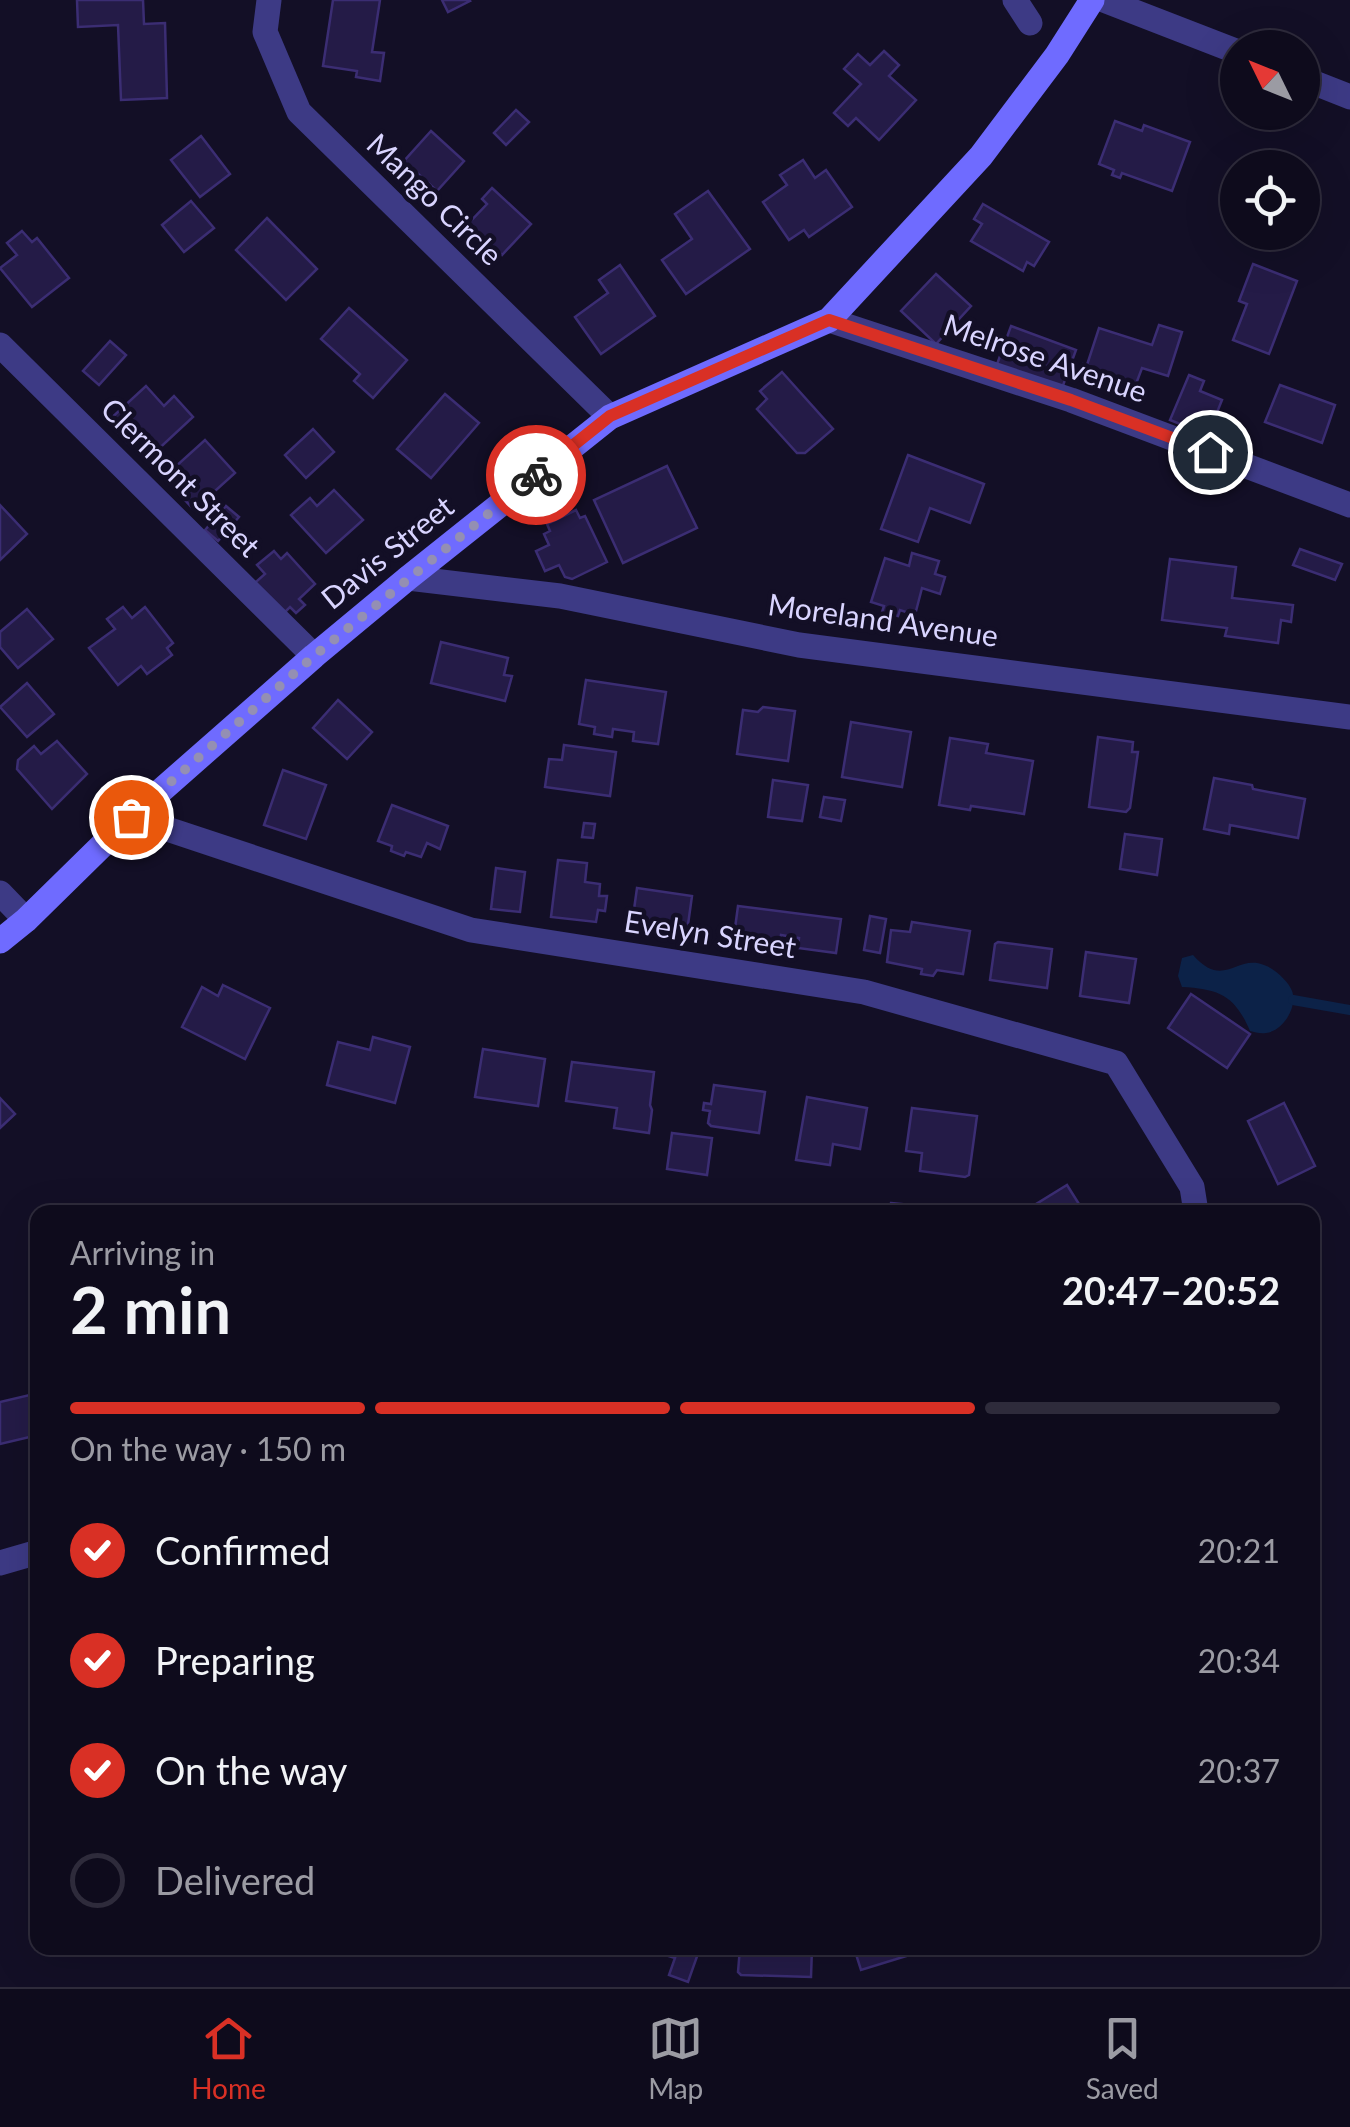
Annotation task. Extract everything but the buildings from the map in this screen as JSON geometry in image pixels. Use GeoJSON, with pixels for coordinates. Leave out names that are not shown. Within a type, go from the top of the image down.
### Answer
{"type":"FeatureCollection","features":[{"type":"Feature","properties":{"kind":"main road","name":"Davis Street"},"geometry":{"type":"LineString","coordinates":[[0,941],[131,817],[314,656],[610,416],[829,320],[981,156],[1057,55],[1092,0]]}},
{"type":"Feature","properties":{"kind":"street","name":"Mango Circle"},"geometry":{"type":"LineString","coordinates":[[269,0],[266,32],[299,112],[610,416]]}},
{"type":"Feature","properties":{"kind":"street"},"geometry":{"type":"LineString","coordinates":[[1015,0],[1030,23]]}},
{"type":"Feature","properties":{"kind":"street"},"geometry":{"type":"LineString","coordinates":[[1104,0],[1220,45]]}},
{"type":"Feature","properties":{"kind":"street"},"geometry":{"type":"LineString","coordinates":[[1320,85],[1350,96]]}},
{"type":"Feature","properties":{"kind":"street","name":"Melrose Avenue"},"geometry":{"type":"LineString","coordinates":[[829,320],[1071,400],[1350,505]]}},
{"type":"Feature","properties":{"kind":"street","name":"Clermont Street"},"geometry":{"type":"LineString","coordinates":[[0,345],[314,656]]}},
{"type":"Feature","properties":{"kind":"street","name":"Moreland Avenue"},"geometry":{"type":"LineString","coordinates":[[408,578],[560,596],[799,645],[1350,717]]}},
{"type":"Feature","properties":{"kind":"street","name":"Evelyn Street"},"geometry":{"type":"LineString","coordinates":[[131,817],[470,930],[864,992],[1116,1063],[1192,1187],[1195,1205]]}},
{"type":"Feature","properties":{"kind":"street"},"geometry":{"type":"LineString","coordinates":[[0,892],[26,920]]}},
{"type":"Feature","properties":{"kind":"street"},"geometry":{"type":"LineString","coordinates":[[0,1563],[30,1554]]}},
{"type":"Feature","properties":{"kind":"water"},"geometry":{"type":"Polygon","coordinates":[[[1193,955],[1213,970],[1254,963],[1272,969],[1292,991],[1288,1017],[1272,1031],[1250,1031],[1225,997],[1182,987],[1178,976],[1182,958],[1193,955]]]}},
{"type":"Feature","properties":{"kind":"waterway"},"geometry":{"type":"LineString","coordinates":[[1293,1000],[1350,1010]]}},
{"type":"Feature","properties":{"kind":"way so far"},"geometry":{"type":"LineString","coordinates":[[131,817],[314,656],[536,475]]}},
{"type":"Feature","properties":{"kind":"route"},"geometry":{"type":"LineString","coordinates":[[536,475],[610,416],[829,320],[1071,400],[1210,452]]}}]}
